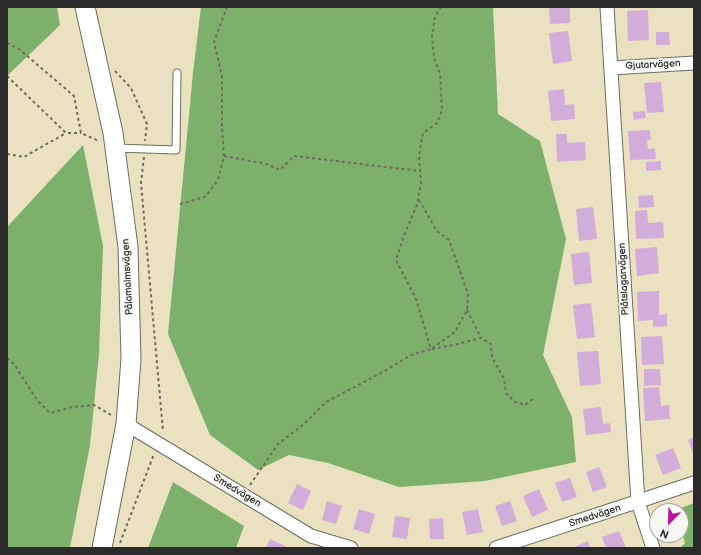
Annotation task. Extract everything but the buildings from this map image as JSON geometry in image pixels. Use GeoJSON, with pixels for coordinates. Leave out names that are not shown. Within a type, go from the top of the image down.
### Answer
{"type":"FeatureCollection","features":[{"type":"Feature","properties":{"kind":"street","name":"Pålamalmsvägen"},"geometry":{"type":"LineString","coordinates":[[85,7],[115,148],[128,247],[131,359],[126,424],[102,548]]}},
{"type":"Feature","properties":{"kind":"street","name":"Plåtslagarvägen"},"geometry":{"type":"LineString","coordinates":[[607,7],[638,502],[654,548]]}},
{"type":"Feature","properties":{"kind":"street","name":"Gjutarvägen"},"geometry":{"type":"LineString","coordinates":[[611,68],[694,63]]}},
{"type":"Feature","properties":{"kind":"street","name":"Smedvägen"},"geometry":{"type":"LineString","coordinates":[[126,424],[311,536],[351,548]]}},
{"type":"Feature","properties":{"kind":"street","name":"Smedvägen"},"geometry":{"type":"LineString","coordinates":[[496,548],[694,483]]}},
{"type":"Feature","properties":{"kind":"lane"},"geometry":{"type":"LineString","coordinates":[[115,148],[176,150],[176,73]]}},
{"type":"Feature","properties":{"kind":"path"},"geometry":{"type":"LineString","coordinates":[[180,204],[205,197],[218,180],[224,156],[222,128],[222,76],[214,42],[227,7]]}},
{"type":"Feature","properties":{"kind":"path"},"geometry":{"type":"LineString","coordinates":[[431,349],[416,299],[396,260],[418,199],[420,183],[419,156],[423,133],[437,123],[442,110],[440,73],[434,58],[432,37],[435,17],[441,7]]}},
{"type":"Feature","properties":{"kind":"path"},"geometry":{"type":"LineString","coordinates":[[7,43],[19,49],[74,96],[81,133]]}},
{"type":"Feature","properties":{"kind":"path"},"geometry":{"type":"LineString","coordinates":[[7,76],[66,133]]}},
{"type":"Feature","properties":{"kind":"path"},"geometry":{"type":"LineString","coordinates":[[7,154],[24,157],[66,133],[81,133],[115,148]]}},
{"type":"Feature","properties":{"kind":"path"},"geometry":{"type":"LineString","coordinates":[[224,156],[267,164],[280,170],[294,156],[420,171]]}},
{"type":"Feature","properties":{"kind":"path"},"geometry":{"type":"LineString","coordinates":[[418,199],[437,231],[448,240],[468,294],[467,310],[455,332],[431,349]]}},
{"type":"Feature","properties":{"kind":"path"},"geometry":{"type":"LineString","coordinates":[[467,310],[481,338],[491,344],[492,357],[504,379],[506,393],[515,402],[525,405],[535,397]]}},
{"type":"Feature","properties":{"kind":"path"},"geometry":{"type":"LineString","coordinates":[[243,495],[278,444],[304,424],[326,402],[381,373],[411,355],[481,338]]}},
{"type":"Feature","properties":{"kind":"path"},"geometry":{"type":"LineString","coordinates":[[7,358],[14,364],[37,400],[50,412],[94,404],[126,424]]}},
{"type":"Feature","properties":{"kind":"green space"},"geometry":{"type":"Polygon","coordinates":[[[7,7],[57,7],[60,25],[7,76],[7,7]]]}},
{"type":"Feature","properties":{"kind":"green space"},"geometry":{"type":"Polygon","coordinates":[[[201,7],[493,7],[498,114],[540,141],[566,239],[543,355],[572,417],[576,462],[485,481],[399,487],[328,463],[289,455],[258,470],[210,435],[168,334],[193,73],[201,7]]]}},
{"type":"Feature","properties":{"kind":"green space"},"geometry":{"type":"Polygon","coordinates":[[[83,145],[103,246],[99,354],[90,445],[70,548],[7,548],[7,227],[83,145]]]}},
{"type":"Feature","properties":{"kind":"green space"},"geometry":{"type":"Polygon","coordinates":[[[173,482],[244,526],[236,548],[148,548],[173,482]]]}},
{"type":"Feature","properties":{"kind":"green space"},"geometry":{"type":"Polygon","coordinates":[[[694,503],[694,548],[680,548],[685,543],[689,543],[689,505],[694,503]]]}}]}
